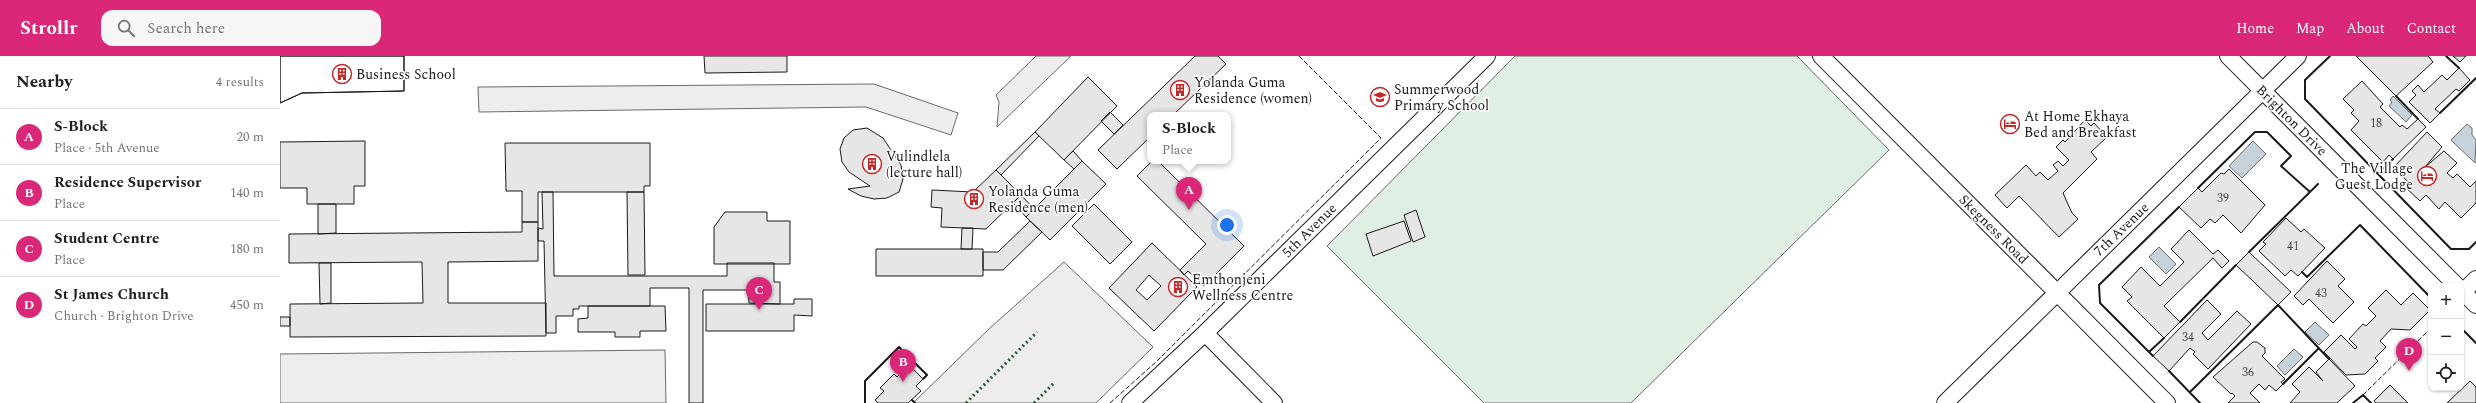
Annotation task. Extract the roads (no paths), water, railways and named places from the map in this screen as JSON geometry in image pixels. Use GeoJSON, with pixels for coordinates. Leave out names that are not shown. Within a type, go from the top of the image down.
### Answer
{"type":"FeatureCollection","features":[{"type":"Feature","properties":{"kind":"street","name":"5th Avenue"},"geometry":{"type":"LineString","coordinates":[[1130,403],[1205,333],[1487,56]]}},
{"type":"Feature","properties":{"kind":"street","name":"Skegness Road"},"geometry":{"type":"LineString","coordinates":[[1821,56],[2167,403]]}},
{"type":"Feature","properties":{"kind":"street","name":"Brighton Drive"},"geometry":{"type":"LineString","coordinates":[[2228,56],[2455,283]]}},
{"type":"Feature","properties":{"kind":"street","name":"7th Avenue"},"geometry":{"type":"LineString","coordinates":[[1945,403],[2264,92],[2298,56]]}},
{"type":"Feature","properties":{"kind":"street"},"geometry":{"type":"LineString","coordinates":[[2464,287],[2476,279]]}},
{"type":"Feature","properties":{"kind":"street","name":"Brighton Drive"},"geometry":{"type":"LineString","coordinates":[[2464,292],[2476,305]]}},
{"type":"Feature","properties":{"kind":"street"},"geometry":{"type":"LineString","coordinates":[[1205,333],[1274,403]]}},
{"type":"Feature","properties":{"kind":"place","name":"Business School"},"geometry":{"type":"Point","coordinates":[342,74]}},
{"type":"Feature","properties":{"kind":"place","name":"Yolanda Guma Residence (women)"},"geometry":{"type":"Point","coordinates":[1180,90]}},
{"type":"Feature","properties":{"kind":"place","name":"Summerwood Primary School"},"geometry":{"type":"Point","coordinates":[1380,97]}},
{"type":"Feature","properties":{"kind":"place","name":"At Home Ekhaya Bed and Breakfast"},"geometry":{"type":"Point","coordinates":[2010,124]}},
{"type":"Feature","properties":{"kind":"place","name":"Vulindlela (lecture hall)"},"geometry":{"type":"Point","coordinates":[872,164]}},
{"type":"Feature","properties":{"kind":"place","name":"The Village Guest Lodge"},"geometry":{"type":"Point","coordinates":[2427,176]}},
{"type":"Feature","properties":{"kind":"place","name":"Yolanda Guma Residence (men)"},"geometry":{"type":"Point","coordinates":[974,199]}},
{"type":"Feature","properties":{"kind":"place","name":"S-Block"},"geometry":{"type":"Point","coordinates":[1189,210]}},
{"type":"Feature","properties":{"kind":"place","name":"Emthonjeni Wellness Centre"},"geometry":{"type":"Point","coordinates":[1178,287]}},
{"type":"Feature","properties":{"kind":"place","name":"Student Centre"},"geometry":{"type":"Point","coordinates":[759,310]}},
{"type":"Feature","properties":{"kind":"place","name":"St James Church"},"geometry":{"type":"Point","coordinates":[2409,371]}},
{"type":"Feature","properties":{"kind":"place","name":"Residence Supervisor"},"geometry":{"type":"Point","coordinates":[903,382]}}]}
